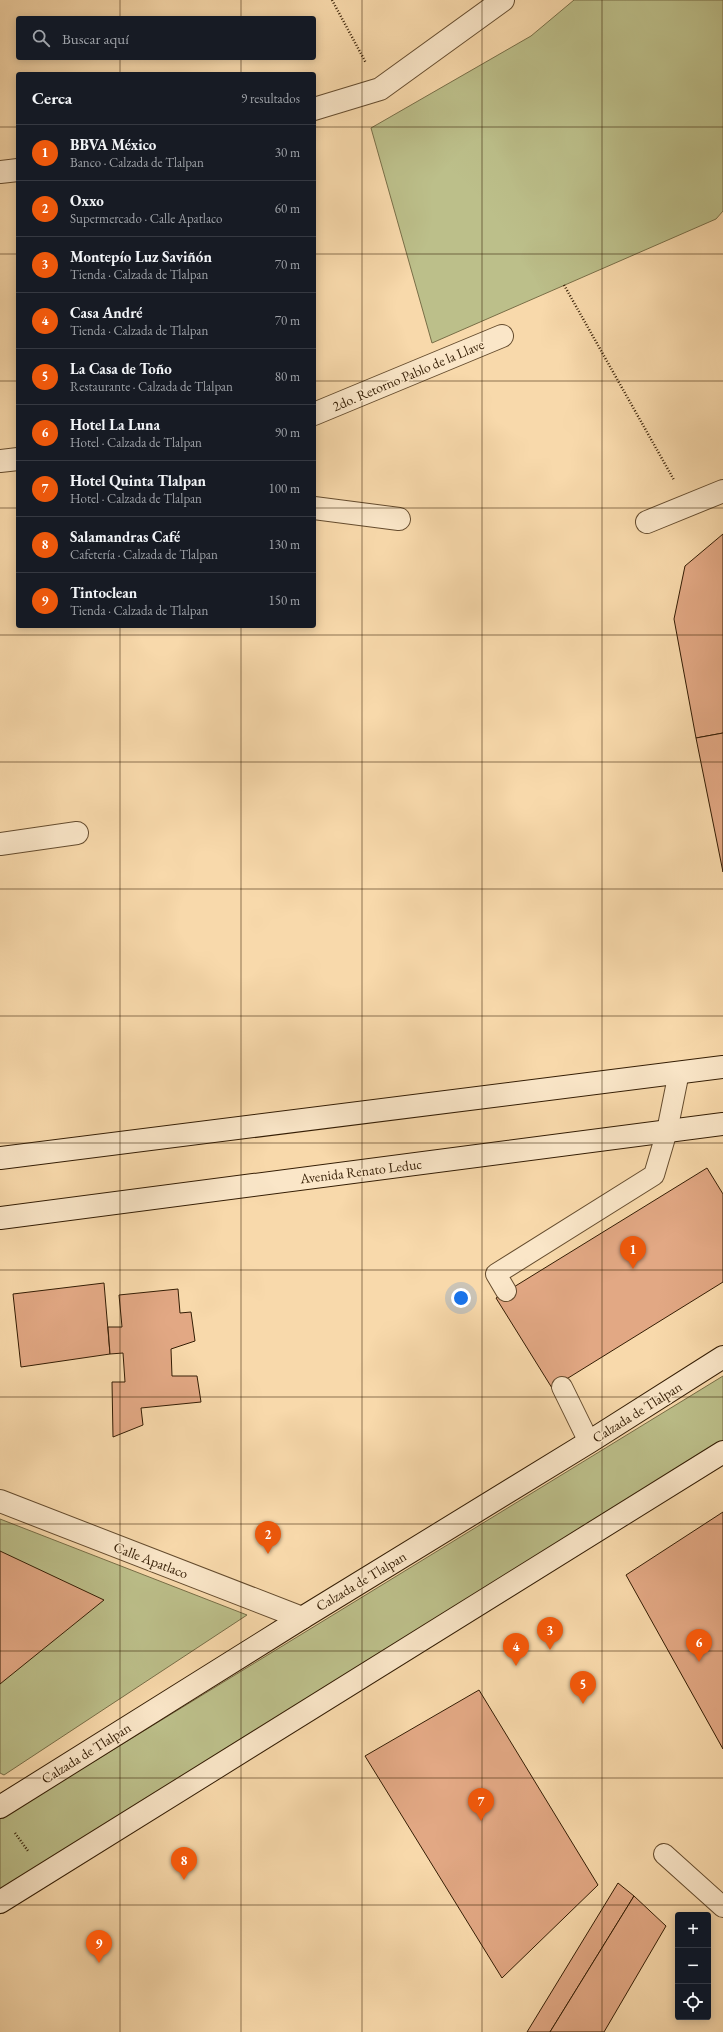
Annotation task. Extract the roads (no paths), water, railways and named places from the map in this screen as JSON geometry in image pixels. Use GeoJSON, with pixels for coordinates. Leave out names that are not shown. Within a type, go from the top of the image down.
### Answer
{"type":"FeatureCollection","features":[{"type":"Feature","properties":{"kind":"street"},"geometry":{"type":"LineString","coordinates":[[316,108],[380,89],[504,0]]}},
{"type":"Feature","properties":{"kind":"street"},"geometry":{"type":"LineString","coordinates":[[0,172],[16,170]]}},
{"type":"Feature","properties":{"kind":"street","name":"2do. Retorno Pablo de la Llave"},"geometry":{"type":"LineString","coordinates":[[316,413],[502,336]]}},
{"type":"Feature","properties":{"kind":"street"},"geometry":{"type":"LineString","coordinates":[[0,461],[16,459]]}},
{"type":"Feature","properties":{"kind":"street"},"geometry":{"type":"LineString","coordinates":[[647,522],[723,491]]}},
{"type":"Feature","properties":{"kind":"street"},"geometry":{"type":"LineString","coordinates":[[316,508],[399,519]]}},
{"type":"Feature","properties":{"kind":"street"},"geometry":{"type":"LineString","coordinates":[[0,844],[77,833]]}},
{"type":"Feature","properties":{"kind":"street"},"geometry":{"type":"LineString","coordinates":[[0,1158],[723,1067]]}},
{"type":"Feature","properties":{"kind":"street","name":"Avenida Renato Leduc"},"geometry":{"type":"LineString","coordinates":[[0,1218],[723,1124]]}},
{"type":"Feature","properties":{"kind":"street","name":"Calzada de Tlalpan"},"geometry":{"type":"LineString","coordinates":[[0,1807],[302,1618],[589,1442],[723,1357]]}},
{"type":"Feature","properties":{"kind":"street"},"geometry":{"type":"LineString","coordinates":[[0,1902],[723,1452]]}},
{"type":"Feature","properties":{"kind":"street","name":"Calle Apatlaco"},"geometry":{"type":"LineString","coordinates":[[0,1501],[302,1618]]}},
{"type":"Feature","properties":{"kind":"lane"},"geometry":{"type":"LineString","coordinates":[[506,1291],[496,1274],[654,1174],[667,1131],[679,1072]]}},
{"type":"Feature","properties":{"kind":"lane"},"geometry":{"type":"LineString","coordinates":[[562,1388],[589,1442]]}},
{"type":"Feature","properties":{"kind":"lane"},"geometry":{"type":"LineString","coordinates":[[664,1854],[723,1907]]}},
{"type":"Feature","properties":{"kind":"place","name":"BBVA México"},"geometry":{"type":"Point","coordinates":[633,1269]}},
{"type":"Feature","properties":{"kind":"place","name":"Oxxo"},"geometry":{"type":"Point","coordinates":[268,1554]}},
{"type":"Feature","properties":{"kind":"place","name":"Montepío Luz Saviñón"},"geometry":{"type":"Point","coordinates":[550,1650]}},
{"type":"Feature","properties":{"kind":"place","name":"Hotel La Luna"},"geometry":{"type":"Point","coordinates":[699,1662]}},
{"type":"Feature","properties":{"kind":"place","name":"Casa André"},"geometry":{"type":"Point","coordinates":[516,1666]}},
{"type":"Feature","properties":{"kind":"place","name":"La Casa de Toño"},"geometry":{"type":"Point","coordinates":[583,1704]}},
{"type":"Feature","properties":{"kind":"place","name":"Hotel Quinta Tlalpan"},"geometry":{"type":"Point","coordinates":[481,1821]}},
{"type":"Feature","properties":{"kind":"place","name":"Salamandras Café"},"geometry":{"type":"Point","coordinates":[184,1880]}},
{"type":"Feature","properties":{"kind":"place","name":"Tintoclean"},"geometry":{"type":"Point","coordinates":[99,1963]}}]}
